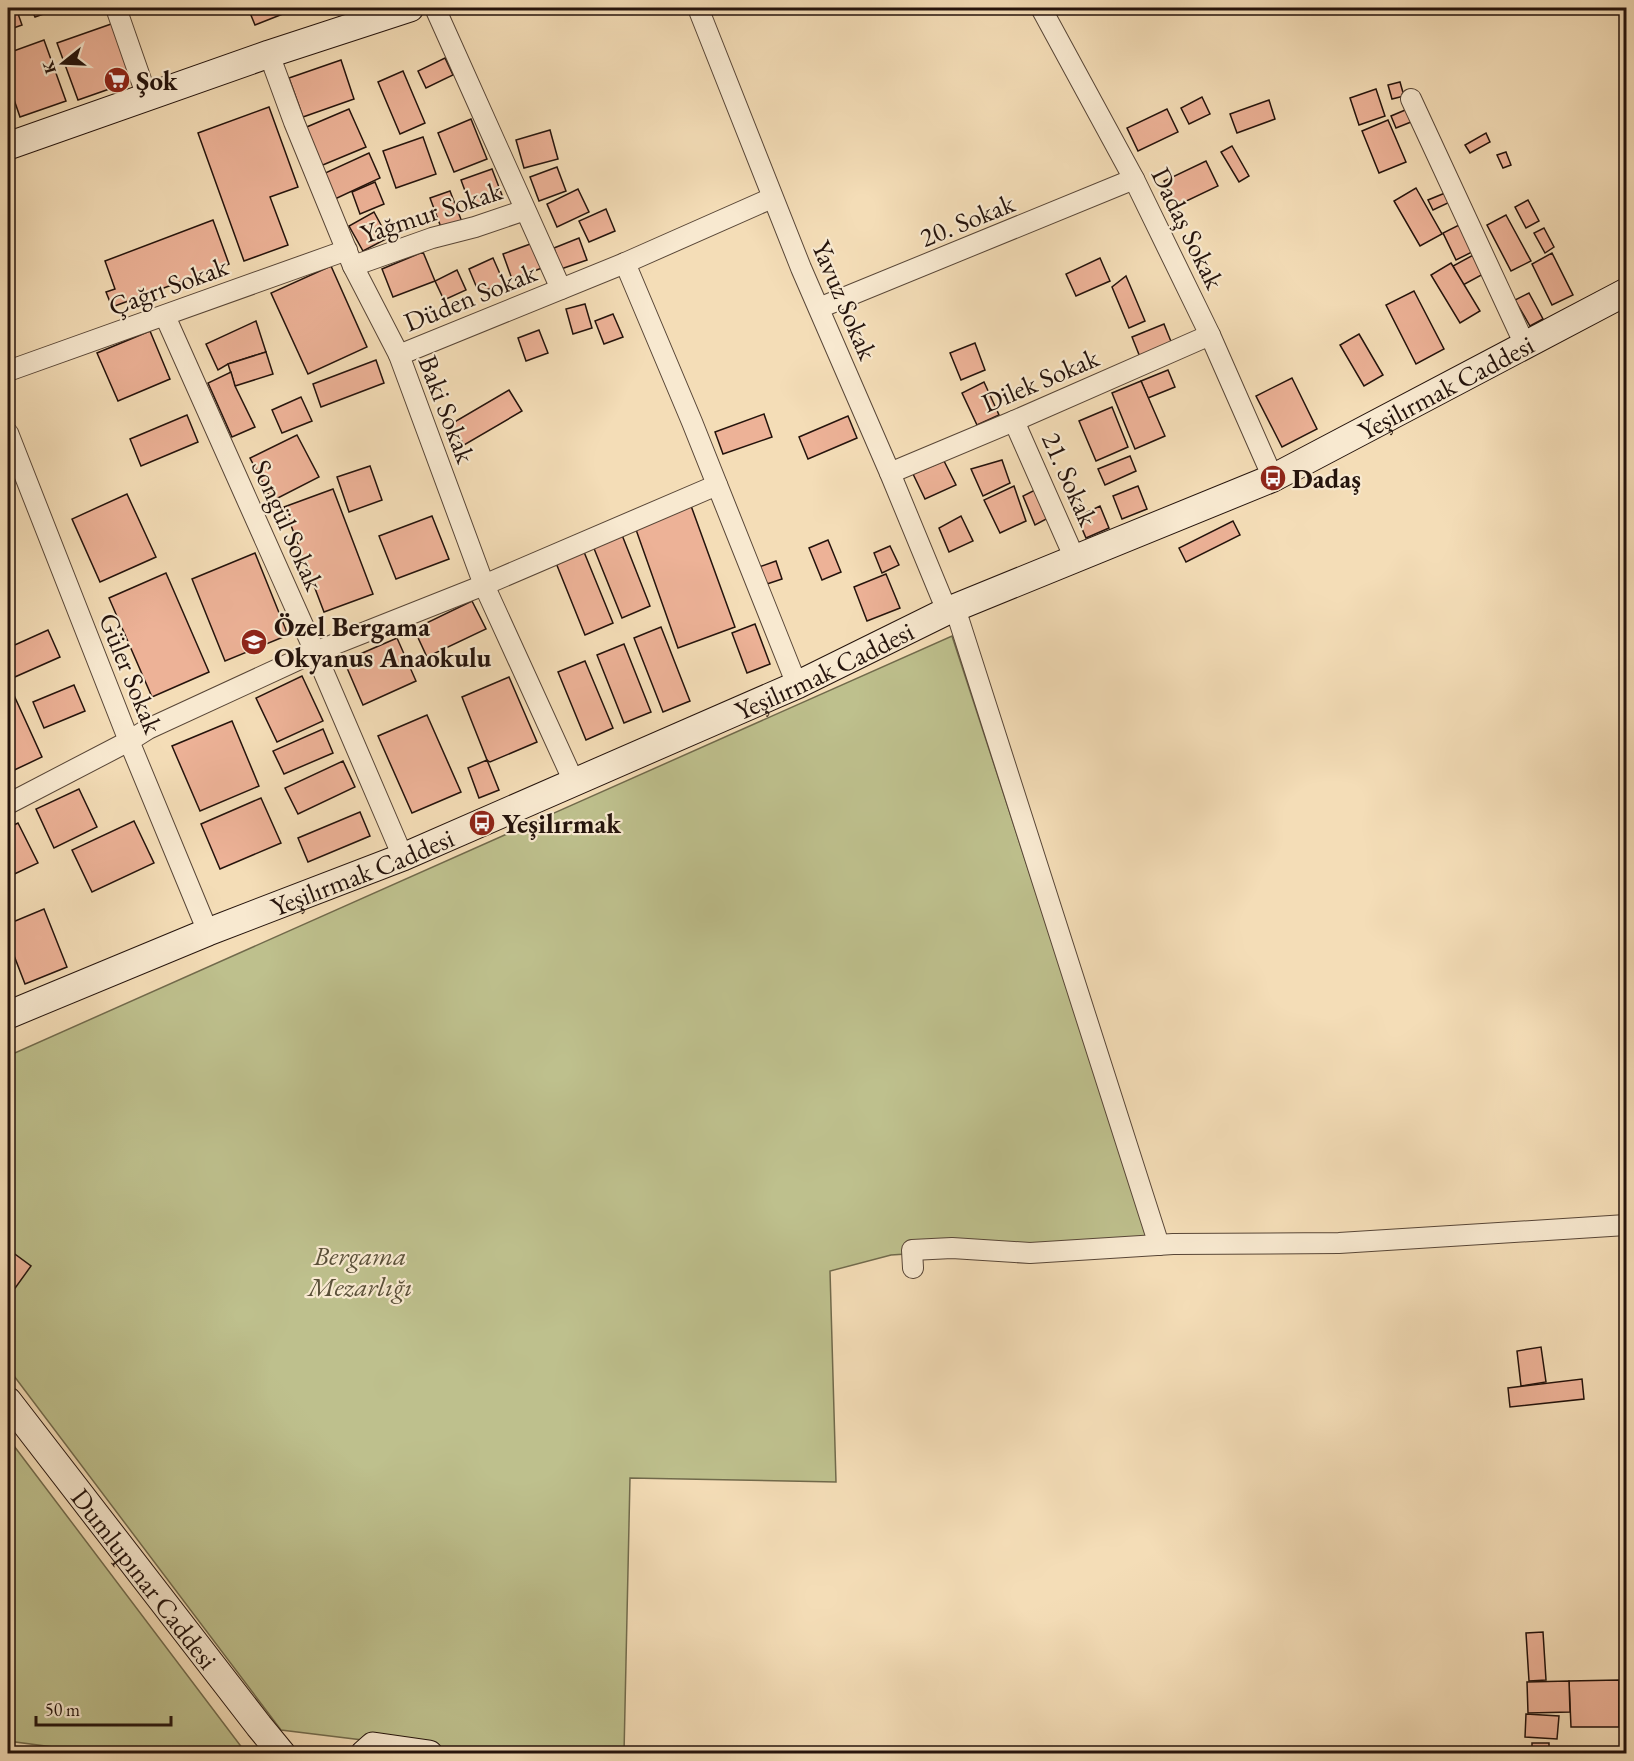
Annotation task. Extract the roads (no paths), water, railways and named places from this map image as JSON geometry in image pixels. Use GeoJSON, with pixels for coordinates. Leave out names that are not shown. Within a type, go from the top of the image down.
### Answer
{"type":"FeatureCollection","features":[{"type":"Feature","properties":{"kind":"street"},"geometry":{"type":"LineString","coordinates":[[116,8],[147,97]]}},
{"type":"Feature","properties":{"kind":"street"},"geometry":{"type":"LineString","coordinates":[[8,146],[269,54],[410,8]]}},
{"type":"Feature","properties":{"kind":"street"},"geometry":{"type":"LineString","coordinates":[[435,8],[561,290],[772,198]]}},
{"type":"Feature","properties":{"kind":"street","name":"Yavuz Sokak"},"geometry":{"type":"LineString","coordinates":[[698,8],[772,198],[951,610],[1159,1245]]}},
{"type":"Feature","properties":{"kind":"street","name":"Dadaş Sokak"},"geometry":{"type":"LineString","coordinates":[[1041,8],[1134,179],[1210,335],[1274,478]]}},
{"type":"Feature","properties":{"kind":"street","name":"Baki Sokak"},"geometry":{"type":"LineString","coordinates":[[269,54],[294,122],[350,258],[399,355],[484,585],[574,783]]}},
{"type":"Feature","properties":{"kind":"street"},"geometry":{"type":"LineString","coordinates":[[1411,99],[1526,345]]}},
{"type":"Feature","properties":{"kind":"street","name":"20. Sokak"},"geometry":{"type":"LineString","coordinates":[[819,308],[1134,179]]}},
{"type":"Feature","properties":{"kind":"street","name":"Yağmur Sokak"},"geometry":{"type":"LineString","coordinates":[[350,258],[475,227],[525,210]]}},
{"type":"Feature","properties":{"kind":"street","name":"Çağrı Sokak"},"geometry":{"type":"LineString","coordinates":[[8,371],[165,316],[350,258]]}},
{"type":"Feature","properties":{"kind":"street"},"geometry":{"type":"LineString","coordinates":[[625,263],[797,685]]}},
{"type":"Feature","properties":{"kind":"street","name":"Düden Sokak"},"geometry":{"type":"LineString","coordinates":[[399,355],[561,290]]}},
{"type":"Feature","properties":{"kind":"street","name":"Yeşilırmak Caddesi"},"geometry":{"type":"LineString","coordinates":[[9,1009],[403,857],[797,685],[951,610],[1274,478],[1626,292]]}},
{"type":"Feature","properties":{"kind":"street","name":"Songül Sokak"},"geometry":{"type":"LineString","coordinates":[[165,316],[315,652],[403,857]]}},
{"type":"Feature","properties":{"kind":"street","name":"Dilek Sokak"},"geometry":{"type":"LineString","coordinates":[[890,473],[1210,335]]}},
{"type":"Feature","properties":{"kind":"street","name":"21. Sokak"},"geometry":{"type":"LineString","coordinates":[[1014,421],[1075,559]]}},
{"type":"Feature","properties":{"kind":"street","name":"Güler Sokak"},"geometry":{"type":"LineString","coordinates":[[8,433],[129,741],[208,932]]}},
{"type":"Feature","properties":{"kind":"street"},"geometry":{"type":"LineString","coordinates":[[8,804],[148,729],[315,652],[484,585],[717,485]]}},
{"type":"Feature","properties":{"kind":"street"},"geometry":{"type":"LineString","coordinates":[[913,1268],[912,1250],[952,1248],[1030,1253],[1159,1245],[1339,1243],[1626,1225]]}},
{"type":"Feature","properties":{"kind":"street","name":"Dumlupınar Caddesi"},"geometry":{"type":"LineString","coordinates":[[8,1401],[282,1754]]}},
{"type":"Feature","properties":{"kind":"street"},"geometry":{"type":"LineString","coordinates":[[370,1751],[429,1754]]}},
{"type":"Feature","properties":{"kind":"place","name":"Şok"},"geometry":{"type":"Point","coordinates":[117,80]}},
{"type":"Feature","properties":{"kind":"place","name":"Dadaş"},"geometry":{"type":"Point","coordinates":[1273,478]}},
{"type":"Feature","properties":{"kind":"place","name":"Özel Bergama Okyanus Anaokulu"},"geometry":{"type":"Point","coordinates":[254,642]}},
{"type":"Feature","properties":{"kind":"place","name":"Yeşilırmak"},"geometry":{"type":"Point","coordinates":[482,823]}},
{"type":"Feature","properties":{"kind":"park label","name":"Bergama Mezarlığı"},"geometry":{"type":"Point","coordinates":[360,1270]}}]}
